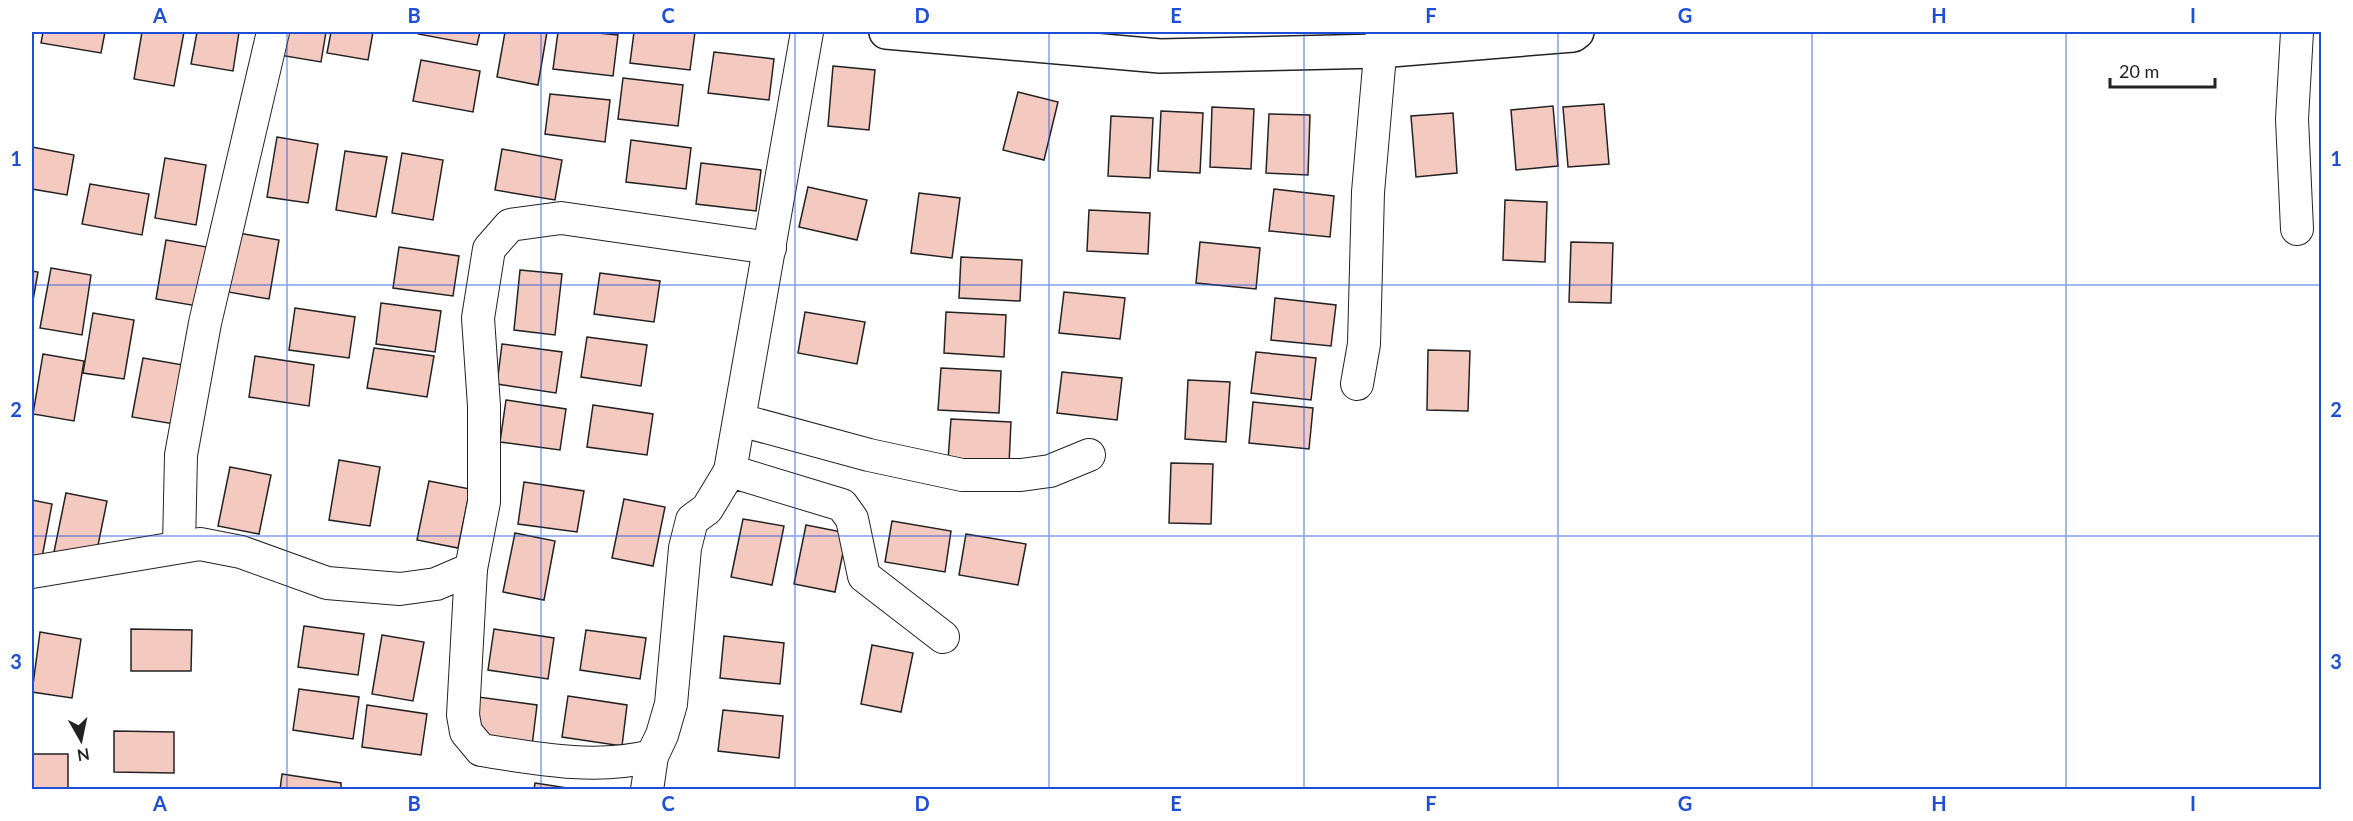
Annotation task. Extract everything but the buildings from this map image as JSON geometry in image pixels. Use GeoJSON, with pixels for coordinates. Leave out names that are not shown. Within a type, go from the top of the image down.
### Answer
{"type":"FeatureCollection","features":[{"type":"Feature","properties":{"kind":"street"},"geometry":{"type":"LineString","coordinates":[[179,546],[182,455],[205,323],[273,32]]}},
{"type":"Feature","properties":{"kind":"street"},"geometry":{"type":"LineString","coordinates":[[647,789],[652,756],[662,735],[671,704],[685,548],[692,520],[707,508],[730,471],[807,32]]}},
{"type":"Feature","properties":{"kind":"street"},"geometry":{"type":"LineString","coordinates":[[886,32],[919,33],[1160,56],[1380,41],[1573,35],[1576,32]]}},
{"type":"Feature","properties":{"kind":"street"},"geometry":{"type":"LineString","coordinates":[[2297,32],[2292,119],[2297,229]]}},
{"type":"Feature","properties":{"kind":"street"},"geometry":{"type":"LineString","coordinates":[[1358,384],[1364,344],[1368,192],[1380,41]]}},
{"type":"Feature","properties":{"kind":"street"},"geometry":{"type":"LineString","coordinates":[[652,756],[591,764],[524,757],[481,750],[466,732],[464,715],[471,569],[484,502],[484,406],[478,318],[489,249],[510,225],[561,218],[770,248]]}},
{"type":"Feature","properties":{"kind":"street"},"geometry":{"type":"LineString","coordinates":[[740,420],[869,455],[962,475],[1021,475],[1050,471],[1089,455]]}},
{"type":"Feature","properties":{"kind":"street"},"geometry":{"type":"LineString","coordinates":[[730,471],[842,505],[852,519],[864,576],[943,638]]}},
{"type":"Feature","properties":{"kind":"street"},"geometry":{"type":"LineString","coordinates":[[32,572],[200,544],[241,552],[327,583],[400,589],[436,584],[471,569]]}}]}
